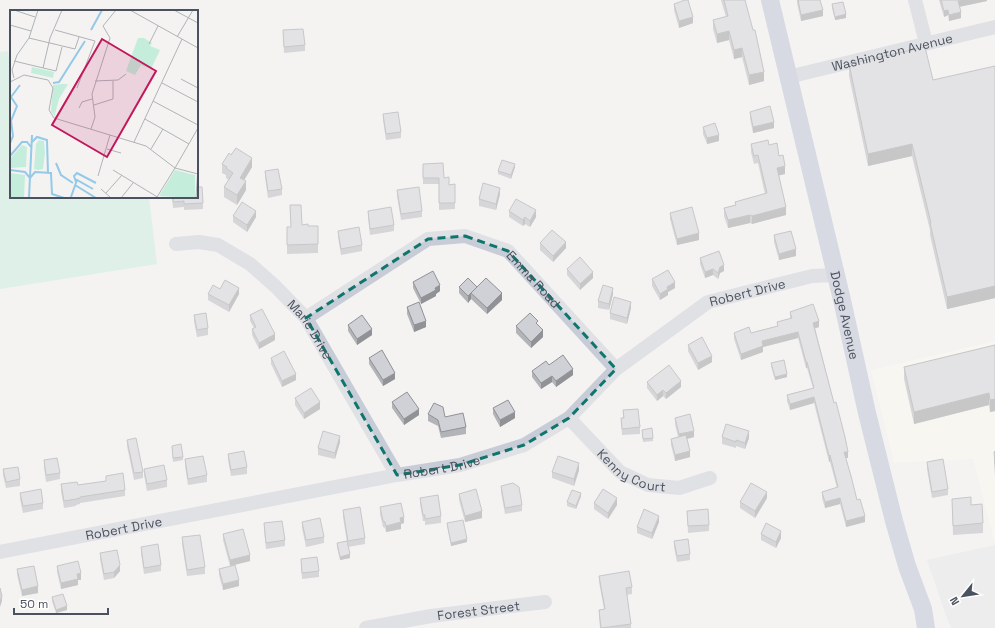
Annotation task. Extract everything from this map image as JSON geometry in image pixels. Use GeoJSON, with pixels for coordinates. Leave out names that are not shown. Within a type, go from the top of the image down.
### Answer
{"type":"FeatureCollection","features":[{"type":"Feature","properties":{"kind":"main road","name":"Dodge Avenue"},"geometry":{"type":"LineString","coordinates":[[770,0],[842,300],[867,413],[894,521],[907,566],[922,609],[926,628]]}},
{"type":"Feature","properties":{"kind":"street"},"geometry":{"type":"LineString","coordinates":[[915,0],[926,43]]}},
{"type":"Feature","properties":{"kind":"street","name":"Washington Avenue"},"geometry":{"type":"LineString","coordinates":[[788,77],[995,27]]}},
{"type":"Feature","properties":{"kind":"street","name":"Emma Road"},"geometry":{"type":"LineString","coordinates":[[306,318],[428,239],[465,236],[508,251],[616,369]]}},
{"type":"Feature","properties":{"kind":"street","name":"Marie Drive"},"geometry":{"type":"LineString","coordinates":[[176,244],[199,242],[218,245],[250,264],[276,286],[306,318],[397,475]]}},
{"type":"Feature","properties":{"kind":"street","name":"Robert Drive"},"geometry":{"type":"LineString","coordinates":[[0,552],[460,464],[524,445],[569,418],[616,369],[708,302],[812,276],[835,275]]}},
{"type":"Feature","properties":{"kind":"street","name":"Kenny Court"},"geometry":{"type":"LineString","coordinates":[[569,418],[620,472],[648,485],[679,488],[710,478]]}},
{"type":"Feature","properties":{"kind":"street","name":"Forest Street"},"geometry":{"type":"LineString","coordinates":[[366,628],[431,616],[545,602]]}},
{"type":"Feature","properties":{"kind":"highlighted area"},"geometry":{"type":"Polygon","coordinates":[[[465,236],[508,251],[616,369],[569,418],[524,445],[460,465],[397,475],[306,318],[428,239],[465,236]]]}},
{"type":"Feature","properties":{"kind":"shaded area"},"geometry":{"type":"Polygon","coordinates":[[[995,341],[995,544],[973,459],[894,463],[871,370],[995,341]]]}},
{"type":"Feature","properties":{"kind":"shaded area"},"geometry":{"type":"Polygon","coordinates":[[[995,545],[995,628],[951,628],[927,560],[995,545]]]}},
{"type":"Feature","properties":{"kind":"green space"},"geometry":{"type":"Polygon","coordinates":[[[8,51],[10,62],[10,198],[149,198],[157,264],[0,289],[0,52],[8,51]]]}},
{"type":"Feature","properties":{"kind":"building"},"geometry":{"type":"Polygon","coordinates":[[[688,0],[693,17],[679,21],[674,4],[688,0]]]}},
{"type":"Feature","properties":{"kind":"building"},"geometry":{"type":"Polygon","coordinates":[[[724,0],[745,0],[753,30],[755,30],[764,72],[749,75],[742,48],[734,50],[729,31],[717,34],[713,20],[728,16],[724,0]]]}},
{"type":"Feature","properties":{"kind":"building"},"geometry":{"type":"Polygon","coordinates":[[[798,0],[820,0],[823,10],[801,15],[798,0]]]}},
{"type":"Feature","properties":{"kind":"building"},"geometry":{"type":"Polygon","coordinates":[[[941,0],[964,0],[958,1],[961,12],[949,15],[948,10],[944,11],[941,0]]]}},
{"type":"Feature","properties":{"kind":"building"},"geometry":{"type":"Polygon","coordinates":[[[843,2],[846,14],[835,17],[832,4],[843,2]]]}},
{"type":"Feature","properties":{"kind":"building"},"geometry":{"type":"Polygon","coordinates":[[[303,29],[305,45],[284,47],[283,30],[303,29]]]}},
{"type":"Feature","properties":{"kind":"building"},"geometry":{"type":"Polygon","coordinates":[[[925,47],[933,80],[995,66],[995,286],[947,297],[912,144],[868,154],[849,64],[925,47]]]}},
{"type":"Feature","properties":{"kind":"building"},"geometry":{"type":"Polygon","coordinates":[[[770,106],[774,122],[753,127],[750,112],[770,106]]]}},
{"type":"Feature","properties":{"kind":"building"},"geometry":{"type":"Polygon","coordinates":[[[398,112],[401,132],[386,134],[383,114],[398,112]]]}},
{"type":"Feature","properties":{"kind":"building"},"geometry":{"type":"Polygon","coordinates":[[[715,123],[719,135],[707,138],[703,127],[715,123]]]}},
{"type":"Feature","properties":{"kind":"building"},"geometry":{"type":"Polygon","coordinates":[[[768,140],[769,145],[777,143],[779,156],[783,155],[785,166],[777,168],[786,207],[752,216],[750,215],[728,220],[724,208],[736,205],[735,202],[767,193],[758,155],[754,156],[751,144],[768,140]]]}},
{"type":"Feature","properties":{"kind":"building"},"geometry":{"type":"Polygon","coordinates":[[[236,148],[252,158],[240,178],[246,181],[237,195],[224,187],[233,173],[222,164],[229,153],[231,155],[236,148]]]}},
{"type":"Feature","properties":{"kind":"building"},"geometry":{"type":"Polygon","coordinates":[[[502,160],[515,164],[511,175],[498,171],[502,160]]]}},
{"type":"Feature","properties":{"kind":"building"},"geometry":{"type":"Polygon","coordinates":[[[443,163],[444,178],[449,177],[449,185],[455,184],[455,203],[439,203],[439,178],[423,178],[423,164],[443,163]]]}},
{"type":"Feature","properties":{"kind":"building"},"geometry":{"type":"Polygon","coordinates":[[[278,169],[282,189],[268,191],[265,171],[278,169]]]}},
{"type":"Feature","properties":{"kind":"building"},"geometry":{"type":"Polygon","coordinates":[[[483,183],[500,188],[496,204],[479,199],[483,183]]]}},
{"type":"Feature","properties":{"kind":"building"},"geometry":{"type":"Polygon","coordinates":[[[198,187],[202,187],[203,203],[184,204],[184,201],[173,202],[173,198],[198,198],[198,187]]]}},
{"type":"Feature","properties":{"kind":"building"},"geometry":{"type":"Polygon","coordinates":[[[419,187],[422,211],[401,214],[397,190],[419,187]]]}},
{"type":"Feature","properties":{"kind":"building"},"geometry":{"type":"Polygon","coordinates":[[[516,199],[536,210],[530,221],[525,217],[523,220],[509,211],[516,199]]]}},
{"type":"Feature","properties":{"kind":"building"},"geometry":{"type":"Polygon","coordinates":[[[242,202],[256,211],[247,225],[233,216],[242,202]]]}},
{"type":"Feature","properties":{"kind":"building"},"geometry":{"type":"Polygon","coordinates":[[[290,205],[301,205],[302,225],[308,224],[308,226],[318,226],[318,244],[287,245],[287,227],[291,227],[290,205]]]}},
{"type":"Feature","properties":{"kind":"building"},"geometry":{"type":"Polygon","coordinates":[[[391,207],[394,225],[370,229],[368,211],[391,207]]]}},
{"type":"Feature","properties":{"kind":"building"},"geometry":{"type":"Polygon","coordinates":[[[692,207],[699,233],[677,239],[670,213],[692,207]]]}},
{"type":"Feature","properties":{"kind":"building"},"geometry":{"type":"Polygon","coordinates":[[[359,227],[362,245],[341,249],[338,231],[359,227]]]}},
{"type":"Feature","properties":{"kind":"building"},"geometry":{"type":"Polygon","coordinates":[[[552,230],[566,242],[553,256],[540,243],[552,230]]]}},
{"type":"Feature","properties":{"kind":"building"},"geometry":{"type":"Polygon","coordinates":[[[791,231],[796,249],[779,254],[774,235],[791,231]]]}},
{"type":"Feature","properties":{"kind":"building"},"geometry":{"type":"Polygon","coordinates":[[[719,251],[724,265],[720,267],[718,273],[713,269],[705,272],[700,258],[719,251]]]}},
{"type":"Feature","properties":{"kind":"building"},"geometry":{"type":"Polygon","coordinates":[[[580,257],[593,272],[580,284],[567,269],[580,257]]]}},
{"type":"Feature","properties":{"kind":"building"},"geometry":{"type":"Polygon","coordinates":[[[668,270],[675,282],[660,294],[652,279],[668,270]]]}},
{"type":"Feature","properties":{"kind":"building"},"geometry":{"type":"Polygon","coordinates":[[[433,271],[440,285],[435,288],[436,290],[421,298],[413,282],[433,271]]]}},
{"type":"Feature","properties":{"kind":"building"},"geometry":{"type":"Polygon","coordinates":[[[468,278],[477,287],[468,296],[459,287],[468,278]]]}},
{"type":"Feature","properties":{"kind":"building"},"geometry":{"type":"Polygon","coordinates":[[[486,278],[502,293],[487,308],[471,293],[486,278]]]}},
{"type":"Feature","properties":{"kind":"building"},"geometry":{"type":"Polygon","coordinates":[[[225,280],[239,288],[229,305],[208,294],[213,285],[220,289],[225,280]]]}},
{"type":"Feature","properties":{"kind":"building"},"geometry":{"type":"Polygon","coordinates":[[[603,285],[613,288],[609,304],[598,301],[603,285]]]}},
{"type":"Feature","properties":{"kind":"building"},"geometry":{"type":"Polygon","coordinates":[[[614,297],[631,302],[627,318],[610,313],[614,297]]]}},
{"type":"Feature","properties":{"kind":"building"},"geometry":{"type":"Polygon","coordinates":[[[419,302],[426,321],[414,325],[407,307],[419,302]]]}},
{"type":"Feature","properties":{"kind":"building"},"geometry":{"type":"Polygon","coordinates":[[[813,304],[819,321],[813,323],[834,403],[836,402],[845,437],[848,452],[844,452],[857,500],[860,499],[865,516],[846,521],[840,498],[825,502],[822,492],[838,487],[814,397],[790,404],[787,395],[814,388],[798,332],[762,341],[763,346],[741,354],[734,333],[749,327],[751,333],[778,326],[777,322],[792,318],[790,312],[813,304]]]}},
{"type":"Feature","properties":{"kind":"building"},"geometry":{"type":"Polygon","coordinates":[[[262,309],[275,334],[259,343],[252,329],[256,327],[250,315],[262,309]]]}},
{"type":"Feature","properties":{"kind":"building"},"geometry":{"type":"Polygon","coordinates":[[[206,313],[208,328],[197,330],[194,315],[206,313]]]}},
{"type":"Feature","properties":{"kind":"building"},"geometry":{"type":"Polygon","coordinates":[[[530,313],[538,321],[536,323],[543,330],[531,342],[516,326],[530,313]]]}},
{"type":"Feature","properties":{"kind":"building"},"geometry":{"type":"Polygon","coordinates":[[[362,315],[372,329],[357,339],[348,325],[362,315]]]}},
{"type":"Feature","properties":{"kind":"building"},"geometry":{"type":"Polygon","coordinates":[[[702,337],[712,356],[698,363],[688,345],[702,337]]]}},
{"type":"Feature","properties":{"kind":"building"},"geometry":{"type":"Polygon","coordinates":[[[995,345],[995,399],[990,400],[989,393],[914,412],[904,367],[995,345]]]}},
{"type":"Feature","properties":{"kind":"building"},"geometry":{"type":"Polygon","coordinates":[[[382,350],[395,373],[383,380],[369,358],[382,350]]]}},
{"type":"Feature","properties":{"kind":"building"},"geometry":{"type":"Polygon","coordinates":[[[284,351],[296,374],[282,381],[271,358],[284,351]]]}},
{"type":"Feature","properties":{"kind":"building"},"geometry":{"type":"Polygon","coordinates":[[[563,355],[573,369],[556,381],[552,376],[541,383],[532,371],[546,361],[549,365],[563,355]]]}},
{"type":"Feature","properties":{"kind":"building"},"geometry":{"type":"Polygon","coordinates":[[[784,360],[787,374],[775,377],[771,363],[784,360]]]}},
{"type":"Feature","properties":{"kind":"building"},"geometry":{"type":"Polygon","coordinates":[[[669,365],[681,381],[666,393],[663,390],[657,395],[647,382],[669,365]]]}},
{"type":"Feature","properties":{"kind":"building"},"geometry":{"type":"Polygon","coordinates":[[[311,388],[320,402],[304,413],[295,398],[311,388]]]}},
{"type":"Feature","properties":{"kind":"building"},"geometry":{"type":"Polygon","coordinates":[[[407,392],[419,409],[404,419],[392,402],[407,392]]]}},
{"type":"Feature","properties":{"kind":"building"},"geometry":{"type":"Polygon","coordinates":[[[508,400],[515,412],[500,420],[493,408],[508,400]]]}},
{"type":"Feature","properties":{"kind":"building"},"geometry":{"type":"Polygon","coordinates":[[[434,403],[443,407],[445,417],[463,413],[466,427],[441,432],[438,420],[428,414],[434,403]]]}},
{"type":"Feature","properties":{"kind":"building"},"geometry":{"type":"Polygon","coordinates":[[[638,409],[640,427],[622,429],[621,418],[624,418],[623,410],[638,409]]]}},
{"type":"Feature","properties":{"kind":"building"},"geometry":{"type":"Polygon","coordinates":[[[690,414],[694,431],[679,434],[675,418],[690,414]]]}},
{"type":"Feature","properties":{"kind":"building"},"geometry":{"type":"Polygon","coordinates":[[[726,424],[749,431],[745,443],[736,440],[736,442],[722,437],[726,424]]]}},
{"type":"Feature","properties":{"kind":"building"},"geometry":{"type":"Polygon","coordinates":[[[652,428],[653,438],[643,439],[642,430],[652,428]]]}},
{"type":"Feature","properties":{"kind":"building"},"geometry":{"type":"Polygon","coordinates":[[[323,431],[340,436],[335,453],[318,448],[323,431]]]}},
{"type":"Feature","properties":{"kind":"building"},"geometry":{"type":"Polygon","coordinates":[[[686,435],[690,451],[675,455],[671,439],[686,435]]]}},
{"type":"Feature","properties":{"kind":"building"},"geometry":{"type":"Polygon","coordinates":[[[136,438],[143,472],[134,473],[127,440],[136,438]]]}},
{"type":"Feature","properties":{"kind":"building"},"geometry":{"type":"Polygon","coordinates":[[[181,444],[183,457],[173,458],[172,446],[181,444]]]}},
{"type":"Feature","properties":{"kind":"building"},"geometry":{"type":"Polygon","coordinates":[[[244,451],[247,467],[231,470],[228,454],[244,451]]]}},
{"type":"Feature","properties":{"kind":"building"},"geometry":{"type":"Polygon","coordinates":[[[203,456],[207,475],[188,479],[185,459],[203,456]]]}},
{"type":"Feature","properties":{"kind":"building"},"geometry":{"type":"Polygon","coordinates":[[[558,456],[579,463],[574,479],[552,472],[558,456]]]}},
{"type":"Feature","properties":{"kind":"building"},"geometry":{"type":"Polygon","coordinates":[[[57,458],[60,473],[46,475],[44,460],[57,458]]]}},
{"type":"Feature","properties":{"kind":"building"},"geometry":{"type":"Polygon","coordinates":[[[943,459],[948,489],[932,492],[927,462],[943,459]]]}},
{"type":"Feature","properties":{"kind":"building"},"geometry":{"type":"Polygon","coordinates":[[[164,465],[167,480],[147,484],[144,469],[164,465]]]}},
{"type":"Feature","properties":{"kind":"building"},"geometry":{"type":"Polygon","coordinates":[[[18,467],[20,479],[6,482],[3,469],[18,467]]]}},
{"type":"Feature","properties":{"kind":"building"},"geometry":{"type":"Polygon","coordinates":[[[123,473],[125,490],[64,501],[61,484],[77,482],[78,485],[106,481],[106,476],[123,473]]]}},
{"type":"Feature","properties":{"kind":"building"},"geometry":{"type":"Polygon","coordinates":[[[513,483],[519,487],[522,505],[505,508],[501,486],[513,483]]]}},
{"type":"Feature","properties":{"kind":"building"},"geometry":{"type":"Polygon","coordinates":[[[751,483],[767,492],[755,511],[740,502],[751,483]]]}},
{"type":"Feature","properties":{"kind":"building"},"geometry":{"type":"Polygon","coordinates":[[[41,489],[43,503],[23,506],[20,493],[41,489]]]}},
{"type":"Feature","properties":{"kind":"building"},"geometry":{"type":"Polygon","coordinates":[[[476,489],[482,511],[465,516],[459,494],[476,489]]]}},
{"type":"Feature","properties":{"kind":"building"},"geometry":{"type":"Polygon","coordinates":[[[603,489],[617,498],[608,513],[594,503],[603,489]]]}},
{"type":"Feature","properties":{"kind":"building"},"geometry":{"type":"Polygon","coordinates":[[[572,490],[581,493],[576,506],[567,502],[572,490]]]}},
{"type":"Feature","properties":{"kind":"building"},"geometry":{"type":"Polygon","coordinates":[[[438,495],[441,516],[425,519],[420,498],[438,495]]]}},
{"type":"Feature","properties":{"kind":"building"},"geometry":{"type":"Polygon","coordinates":[[[971,497],[971,505],[982,504],[983,523],[953,526],[952,499],[971,497]]]}},
{"type":"Feature","properties":{"kind":"building"},"geometry":{"type":"Polygon","coordinates":[[[401,503],[404,517],[400,518],[401,522],[386,526],[385,522],[383,521],[380,507],[401,503]]]}},
{"type":"Feature","properties":{"kind":"building"},"geometry":{"type":"Polygon","coordinates":[[[360,507],[365,538],[348,541],[343,510],[360,507]]]}},
{"type":"Feature","properties":{"kind":"building"},"geometry":{"type":"Polygon","coordinates":[[[644,509],[659,516],[652,533],[637,527],[644,509]]]}},
{"type":"Feature","properties":{"kind":"building"},"geometry":{"type":"Polygon","coordinates":[[[708,509],[709,525],[688,526],[687,511],[708,509]]]}},
{"type":"Feature","properties":{"kind":"building"},"geometry":{"type":"Polygon","coordinates":[[[320,518],[324,537],[306,540],[302,522],[320,518]]]}},
{"type":"Feature","properties":{"kind":"building"},"geometry":{"type":"Polygon","coordinates":[[[463,520],[467,539],[451,543],[447,523],[463,520]]]}},
{"type":"Feature","properties":{"kind":"building"},"geometry":{"type":"Polygon","coordinates":[[[282,521],[285,540],[266,543],[264,523],[282,521]]]}},
{"type":"Feature","properties":{"kind":"building"},"geometry":{"type":"Polygon","coordinates":[[[766,523],[781,531],[776,542],[761,534],[766,523]]]}},
{"type":"Feature","properties":{"kind":"building"},"geometry":{"type":"Polygon","coordinates":[[[243,529],[250,555],[230,560],[223,534],[243,529]]]}},
{"type":"Feature","properties":{"kind":"building"},"geometry":{"type":"Polygon","coordinates":[[[200,535],[205,567],[187,570],[182,537],[200,535]]]}},
{"type":"Feature","properties":{"kind":"building"},"geometry":{"type":"Polygon","coordinates":[[[688,539],[690,554],[677,556],[674,541],[688,539]]]}},
{"type":"Feature","properties":{"kind":"building"},"geometry":{"type":"Polygon","coordinates":[[[347,541],[350,554],[340,557],[337,543],[347,541]]]}},
{"type":"Feature","properties":{"kind":"building"},"geometry":{"type":"Polygon","coordinates":[[[158,544],[161,565],[144,568],[141,547],[158,544]]]}},
{"type":"Feature","properties":{"kind":"building"},"geometry":{"type":"Polygon","coordinates":[[[117,550],[120,565],[114,572],[104,574],[100,553],[117,550]]]}},
{"type":"Feature","properties":{"kind":"building"},"geometry":{"type":"Polygon","coordinates":[[[317,557],[319,571],[302,573],[301,559],[317,557]]]}},
{"type":"Feature","properties":{"kind":"building"},"geometry":{"type":"Polygon","coordinates":[[[78,561],[81,573],[77,574],[78,579],[61,583],[57,566],[78,561]]]}},
{"type":"Feature","properties":{"kind":"building"},"geometry":{"type":"Polygon","coordinates":[[[235,565],[239,580],[223,584],[219,569],[235,565]]]}},
{"type":"Feature","properties":{"kind":"building"},"geometry":{"type":"Polygon","coordinates":[[[34,566],[38,586],[22,590],[17,569],[34,566]]]}},
{"type":"Feature","properties":{"kind":"building"},"geometry":{"type":"Polygon","coordinates":[[[629,571],[632,587],[626,588],[631,624],[601,628],[599,610],[605,609],[599,576],[629,571]]]}},
{"type":"Feature","properties":{"kind":"building"},"geometry":{"type":"Polygon","coordinates":[[[0,588],[2,596],[0,602],[0,588]]]}},
{"type":"Feature","properties":{"kind":"building"},"geometry":{"type":"Polygon","coordinates":[[[63,594],[67,606],[56,610],[52,597],[63,594]]]}}]}
